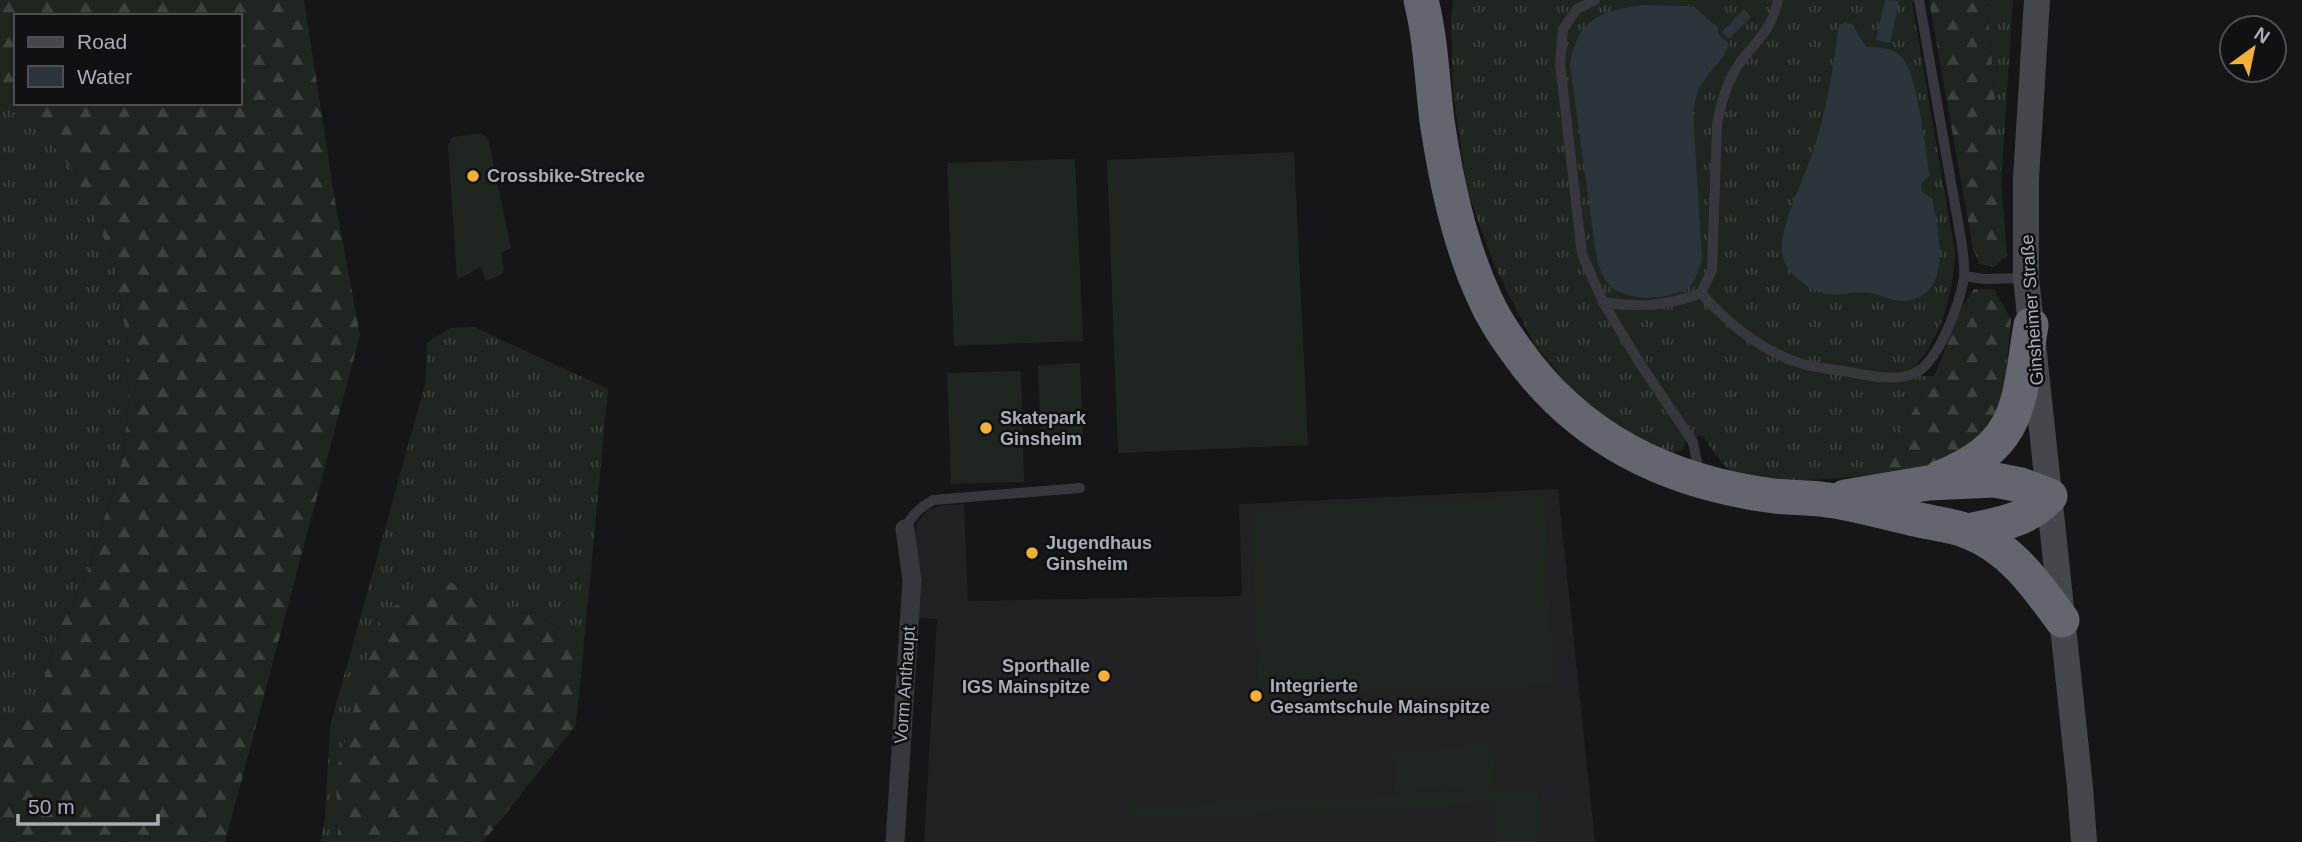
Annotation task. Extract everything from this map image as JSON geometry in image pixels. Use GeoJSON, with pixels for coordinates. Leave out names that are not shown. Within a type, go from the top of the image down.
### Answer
{"type":"FeatureCollection","features":[{"type":"Feature","properties":{"kind":"highway"},"geometry":{"type":"LineString","coordinates":[[1428,9],[1444,164],[1459,226],[1485,301],[1528,369],[1557,399],[1588,426],[1620,448],[1693,481],[1776,496],[1828,500],[1967,531],[2013,559],[2029,575],[2062,620]]}},
{"type":"Feature","properties":{"kind":"highway"},"geometry":{"type":"LineString","coordinates":[[1928,483],[1961,469],[1984,455],[2005,433],[2017,407],[2031,325]]}},
{"type":"Feature","properties":{"kind":"highway"},"geometry":{"type":"LineString","coordinates":[[1828,500],[1928,483],[1995,480],[2021,485],[2050,496],[2038,509],[2015,521],[1967,531]]}},
{"type":"Feature","properties":{"kind":"main road","name":"Ginsheimer Straße"},"geometry":{"type":"LineString","coordinates":[[2037,0],[2026,179],[2026,278],[2084,842]]}},
{"type":"Feature","properties":{"kind":"street","name":"Vorm Anthaupt"},"geometry":{"type":"LineString","coordinates":[[895,842],[912,580],[905,529]]}},
{"type":"Feature","properties":{"kind":"lane"},"geometry":{"type":"LineString","coordinates":[[1595,0],[1577,9],[1563,29],[1560,64],[1582,254],[1603,302],[1639,362],[1693,442],[1698,463],[1693,481]]}},
{"type":"Feature","properties":{"kind":"lane"},"geometry":{"type":"LineString","coordinates":[[1603,302],[1630,307],[1662,306],[1701,293],[1712,270],[1720,106],[1737,67],[1772,22],[1778,0]]}},
{"type":"Feature","properties":{"kind":"lane"},"geometry":{"type":"LineString","coordinates":[[1701,293],[1716,310],[1757,341],[1792,361],[1877,377],[1911,375],[1927,366],[1944,335],[1964,276],[1962,245],[1919,0]]}},
{"type":"Feature","properties":{"kind":"lane"},"geometry":{"type":"LineString","coordinates":[[1964,276],[1984,279],[2026,278]]}},
{"type":"Feature","properties":{"kind":"lane"},"geometry":{"type":"LineString","coordinates":[[905,529],[919,508],[933,500],[1080,488]]}},
{"type":"Feature","properties":{"kind":"shaded area","name":"Integrierte Gesamtschule Mainspitze"},"geometry":{"type":"Polygon","coordinates":[[[1558,489],[1595,842],[924,842],[937,619],[918,618],[914,539],[917,523],[928,510],[943,505],[964,504],[968,601],[1242,596],[1239,504],[1558,489]]]}},
{"type":"Feature","properties":{"kind":"green space"},"geometry":{"type":"Polygon","coordinates":[[[0,0],[304,0],[335,201],[360,335],[225,842],[0,842],[0,740],[40,693],[58,631],[87,574],[122,462],[129,403],[125,328],[114,261],[74,172],[32,119],[0,104],[0,0]]]}},
{"type":"Feature","properties":{"kind":"green space"},"geometry":{"type":"Polygon","coordinates":[[[1453,0],[1919,0],[1912,3],[1955,252],[1954,267],[1940,326],[1917,364],[1922,376],[1934,376],[1904,427],[1880,456],[1880,474],[1799,480],[1755,478],[1725,466],[1702,435],[1685,442],[1683,450],[1667,453],[1591,412],[1534,344],[1494,265],[1467,190],[1453,91],[1453,0]]]}},
{"type":"Feature","properties":{"kind":"green space"},"geometry":{"type":"Polygon","coordinates":[[[1929,0],[1987,0],[2007,255],[1995,267],[1980,264],[1973,249],[1929,0]]]}},
{"type":"Feature","properties":{"kind":"green space"},"geometry":{"type":"Polygon","coordinates":[[[1987,0],[2013,0],[2001,184],[1987,0]]]}},
{"type":"Feature","properties":{"kind":"green space"},"geometry":{"type":"Polygon","coordinates":[[[0,104],[32,119],[74,172],[114,261],[125,328],[129,403],[122,462],[87,574],[58,631],[40,693],[0,740],[0,104]]]}},
{"type":"Feature","properties":{"kind":"green space","name":"Crossbike-Strecke"},"geometry":{"type":"Polygon","coordinates":[[[481,133],[488,138],[511,248],[501,253],[504,269],[501,275],[486,281],[481,267],[457,280],[448,145],[452,137],[481,133]]]}},
{"type":"Feature","properties":{"kind":"green space"},"geometry":{"type":"Polygon","coordinates":[[[1294,152],[1308,445],[1118,453],[1107,160],[1294,152]]]}},
{"type":"Feature","properties":{"kind":"green space"},"geometry":{"type":"Polygon","coordinates":[[[1075,159],[1083,341],[954,346],[947,163],[1075,159]]]}},
{"type":"Feature","properties":{"kind":"green space"},"geometry":{"type":"Polygon","coordinates":[[[1974,289],[1994,289],[2011,319],[2005,383],[1996,418],[1977,444],[1944,463],[1880,474],[1880,456],[1904,427],[1934,376],[1962,307],[1974,289]]]}},
{"type":"Feature","properties":{"kind":"green space"},"geometry":{"type":"Polygon","coordinates":[[[474,327],[608,389],[584,644],[539,616],[506,610],[489,596],[336,826],[338,842],[321,842],[330,726],[425,385],[427,343],[450,328],[474,327]]]}},
{"type":"Feature","properties":{"kind":"green space"},"geometry":{"type":"Polygon","coordinates":[[[1080,363],[1083,440],[1041,442],[1038,365],[1080,363]]]}},
{"type":"Feature","properties":{"kind":"green space","name":"Skatepark Ginsheim"},"geometry":{"type":"Polygon","coordinates":[[[1021,371],[1024,482],[951,484],[947,373],[1021,371]]]}},
{"type":"Feature","properties":{"kind":"green space"},"geometry":{"type":"Polygon","coordinates":[[[1545,495],[1554,686],[1259,699],[1250,508],[1545,495]]]}},
{"type":"Feature","properties":{"kind":"green space"},"geometry":{"type":"Polygon","coordinates":[[[440,579],[489,596],[506,610],[539,616],[584,644],[576,725],[483,842],[338,842],[336,772],[381,614],[440,579]]]}},
{"type":"Feature","properties":{"kind":"green space"},"geometry":{"type":"Polygon","coordinates":[[[1493,744],[1496,788],[1394,792],[1392,748],[1493,744]]]}},
{"type":"Feature","properties":{"kind":"green space"},"geometry":{"type":"Polygon","coordinates":[[[1538,787],[1541,842],[1497,842],[1495,805],[1131,820],[1130,805],[1538,787]]]}},
{"type":"Feature","properties":{"kind":"water"},"geometry":{"type":"Polygon","coordinates":[[[1885,0],[1899,1],[1890,43],[1876,40],[1885,0]]]}},
{"type":"Feature","properties":{"kind":"water"},"geometry":{"type":"Polygon","coordinates":[[[1643,5],[1689,6],[1697,9],[1718,28],[1718,34],[1729,44],[1725,55],[1700,88],[1693,112],[1702,259],[1700,267],[1688,288],[1661,297],[1631,296],[1614,289],[1606,280],[1597,261],[1570,65],[1578,37],[1593,20],[1615,10],[1643,5]]]}},
{"type":"Feature","properties":{"kind":"water"},"geometry":{"type":"Polygon","coordinates":[[[1744,9],[1751,17],[1729,39],[1722,32],[1744,9]]]}},
{"type":"Feature","properties":{"kind":"water"},"geometry":{"type":"Polygon","coordinates":[[[1845,22],[1853,25],[1866,47],[1889,49],[1901,56],[1907,65],[1916,95],[1930,175],[1921,184],[1922,192],[1932,198],[1940,259],[1931,287],[1921,296],[1905,301],[1869,293],[1820,292],[1805,285],[1792,274],[1782,253],[1784,230],[1822,122],[1838,27],[1845,22]]]}},
{"type":"Feature","properties":{"kind":"place","name":"Crossbike-Strecke"},"geometry":{"type":"Point","coordinates":[473,176]}},
{"type":"Feature","properties":{"kind":"place","name":"Skatepark Ginsheim"},"geometry":{"type":"Point","coordinates":[986,428]}},
{"type":"Feature","properties":{"kind":"place","name":"Jugendhaus Ginsheim"},"geometry":{"type":"Point","coordinates":[1032,553]}},
{"type":"Feature","properties":{"kind":"place","name":"Sporthalle IGS Mainspitze"},"geometry":{"type":"Point","coordinates":[1104,676]}},
{"type":"Feature","properties":{"kind":"place","name":"Integrierte Gesamtschule Mainspitze"},"geometry":{"type":"Point","coordinates":[1256,696]}}]}
